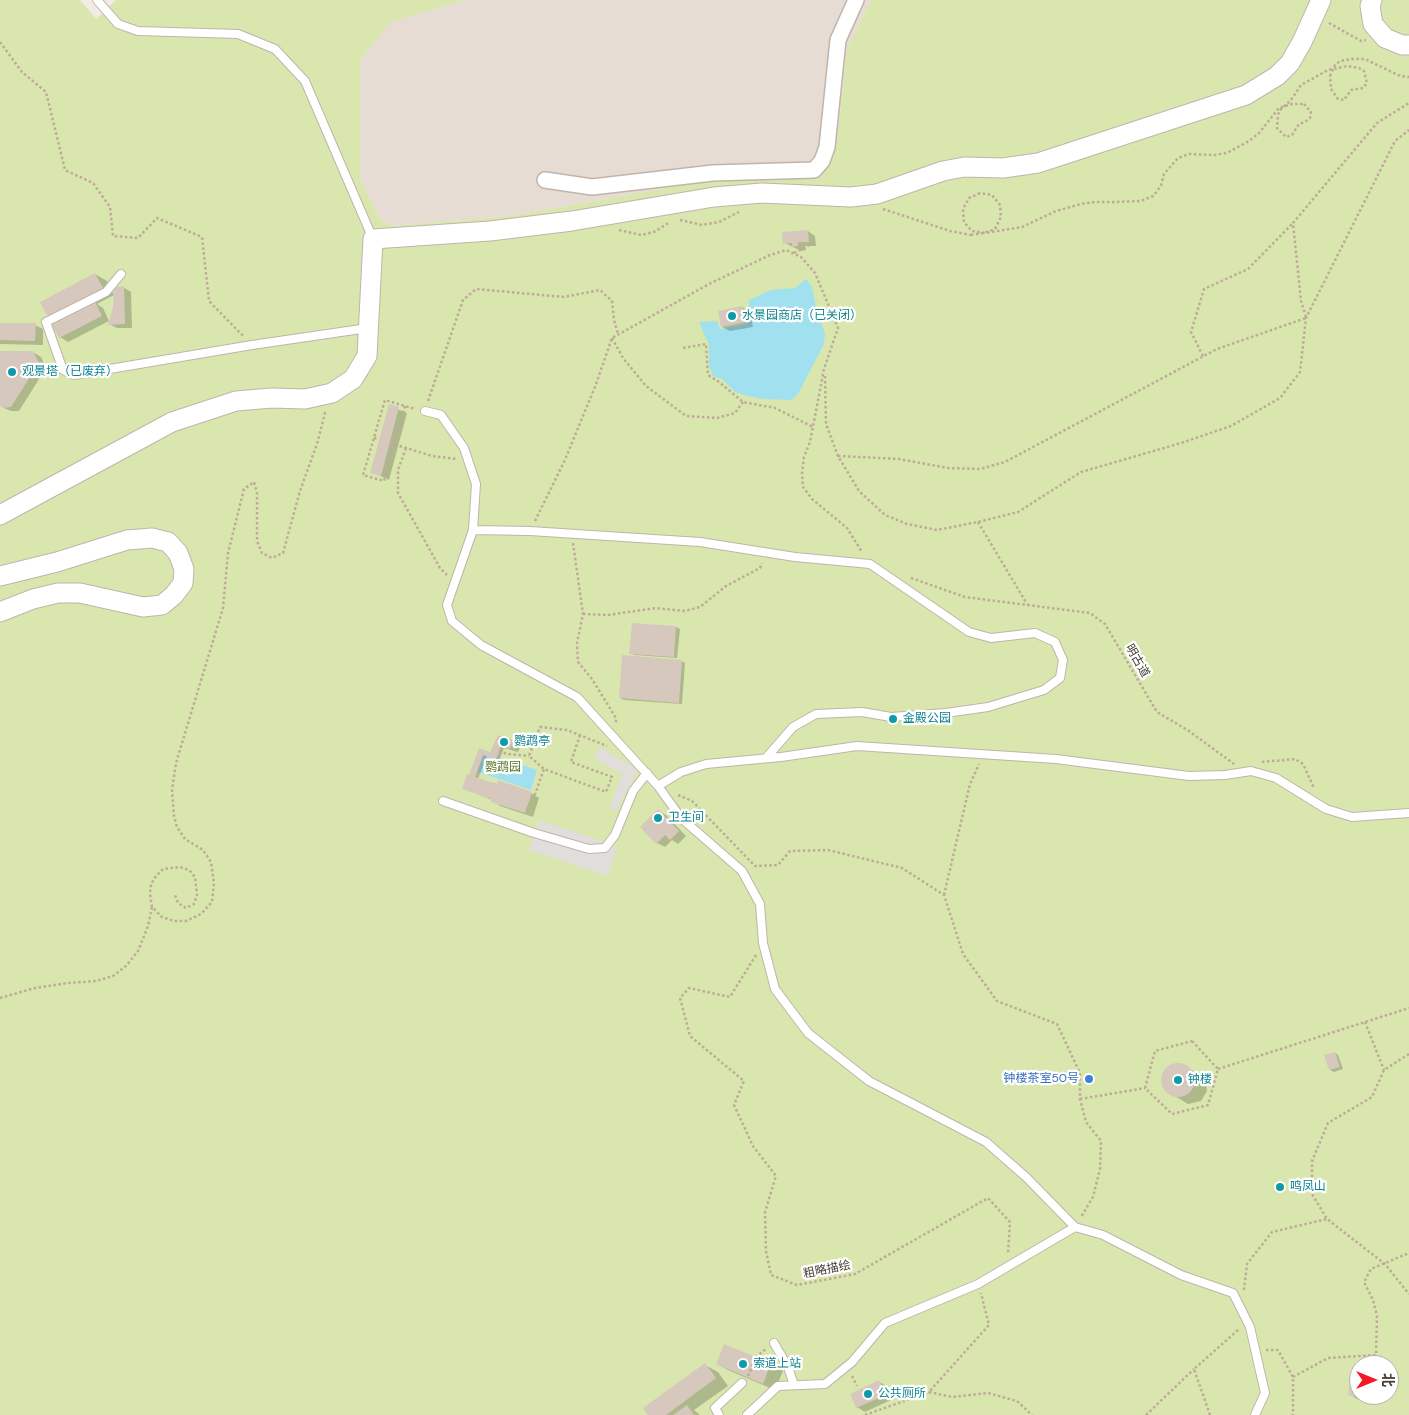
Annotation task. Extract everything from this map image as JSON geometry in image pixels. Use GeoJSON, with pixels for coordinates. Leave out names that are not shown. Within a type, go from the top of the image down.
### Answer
{"type":"FeatureCollection","features":[{"type":"Feature","properties":{"kind":"street"},"geometry":{"type":"LineString","coordinates":[[545,180],[592,188],[713,173],[814,170],[822,161],[827,147],[838,40],[856,0]]}},
{"type":"Feature","properties":{"kind":"street"},"geometry":{"type":"LineString","coordinates":[[1372,0],[1370,6],[1372,24],[1385,38],[1402,45],[1409,45]]}},
{"type":"Feature","properties":{"kind":"street"},"geometry":{"type":"LineString","coordinates":[[0,515],[172,422],[236,401],[272,398],[304,399],[332,393],[353,379],[367,356],[370,328],[373,239],[490,231],[572,221],[714,197],[762,193],[851,197],[877,194],[943,171],[964,167],[1002,168],[1038,162],[1246,95],[1277,76],[1290,63],[1302,42],[1317,7]]}},
{"type":"Feature","properties":{"kind":"street"},"geometry":{"type":"LineString","coordinates":[[0,576],[57,562],[127,540],[152,538],[168,542],[178,553],[184,569],[184,583],[162,605],[143,607],[80,593],[58,593],[33,599],[0,612]]}},
{"type":"Feature","properties":{"kind":"lane"},"geometry":{"type":"LineString","coordinates":[[97,0],[118,24],[138,31],[238,34],[275,50],[305,81],[373,239]]}},
{"type":"Feature","properties":{"kind":"lane"},"geometry":{"type":"LineString","coordinates":[[121,274],[106,292],[46,322],[63,370],[74,375],[252,345],[370,328]]}},
{"type":"Feature","properties":{"kind":"lane"},"geometry":{"type":"LineString","coordinates":[[425,411],[441,416],[464,448],[476,484],[472,530],[447,604],[452,621],[481,645],[577,697],[658,786],[681,818],[742,871],[760,904],[763,944],[775,989],[808,1033],[869,1081],[986,1142],[1076,1227],[1103,1235],[1181,1275],[1233,1293],[1250,1327],[1265,1393],[1255,1415]]}},
{"type":"Feature","properties":{"kind":"lane"},"geometry":{"type":"LineString","coordinates":[[472,530],[530,531],[700,542],[870,564],[969,632],[991,638],[1035,633],[1055,642],[1063,660],[1060,678],[1044,690],[988,707],[946,713],[891,717],[862,712],[816,714],[793,727],[766,758]]}},
{"type":"Feature","properties":{"kind":"lane"},"geometry":{"type":"LineString","coordinates":[[658,786],[681,772],[706,764],[857,746],[1056,759],[1189,776],[1225,775],[1251,771],[1276,778],[1326,809],[1352,817],[1409,813]]}},
{"type":"Feature","properties":{"kind":"lane"},"geometry":{"type":"LineString","coordinates":[[443,801],[544,836],[589,849],[605,848],[615,835],[634,791],[647,774]]}},
{"type":"Feature","properties":{"kind":"lane"},"geometry":{"type":"LineString","coordinates":[[747,1415],[778,1386],[825,1384],[852,1362],[885,1323],[978,1284],[1076,1227]]}},
{"type":"Feature","properties":{"kind":"lane"},"geometry":{"type":"LineString","coordinates":[[774,1343],[788,1367],[794,1386]]}},
{"type":"Feature","properties":{"kind":"lane"},"geometry":{"type":"LineString","coordinates":[[719,1415],[715,1408],[742,1383]]}},
{"type":"Feature","properties":{"kind":"path"},"geometry":{"type":"LineString","coordinates":[[1317,7],[1361,41]]}},
{"type":"Feature","properties":{"kind":"path"},"geometry":{"type":"LineString","coordinates":[[0,42],[22,72],[46,92],[65,170],[93,183],[110,208],[113,236],[138,238],[157,218],[202,237],[209,301],[252,345]]}},
{"type":"Feature","properties":{"kind":"path"},"geometry":{"type":"LineString","coordinates":[[875,206],[950,231],[971,235],[978,234],[984,233],[995,228],[1001,217],[1000,205],[992,195],[980,193],[968,198],[963,209],[964,222],[972,231],[981,233],[985,234],[1022,227],[1056,211],[1081,204],[1141,201],[1153,196],[1161,186],[1164,174],[1178,158],[1189,154],[1214,155],[1227,153],[1238,148],[1259,133],[1279,108],[1284,106],[1292,104],[1304,104],[1311,112],[1310,118],[1299,124],[1292,135],[1286,137],[1277,128],[1278,115],[1284,106],[1291,100],[1300,85],[1332,69],[1347,66],[1364,71],[1367,83],[1363,88],[1351,90],[1344,100],[1338,99],[1331,89],[1330,76],[1332,69],[1334,65],[1340,61],[1364,59],[1400,76],[1409,77]]}},
{"type":"Feature","properties":{"kind":"path"},"geometry":{"type":"LineString","coordinates":[[1203,356],[1191,332],[1204,289],[1248,269],[1293,223],[1377,123],[1409,103]]}},
{"type":"Feature","properties":{"kind":"path"},"geometry":{"type":"LineString","coordinates":[[824,370],[826,424],[838,456],[859,491],[885,514],[908,524],[937,530],[1018,512],[1081,472],[1181,443],[1231,426],[1280,398],[1300,372],[1306,318],[1395,141],[1409,130]]}},
{"type":"Feature","properties":{"kind":"path"},"geometry":{"type":"LineString","coordinates":[[615,228],[624,232],[641,235],[654,232],[669,222],[682,220],[702,226],[719,222],[736,214],[742,208]]}},
{"type":"Feature","properties":{"kind":"path"},"geometry":{"type":"LineString","coordinates":[[1293,223],[1301,301],[1306,318]]}},
{"type":"Feature","properties":{"kind":"path"},"geometry":{"type":"LineString","coordinates":[[794,253],[813,243]]}},
{"type":"Feature","properties":{"kind":"path"},"geometry":{"type":"LineString","coordinates":[[530,531],[564,462],[612,338],[709,284],[770,255],[786,250],[801,257],[815,272],[838,328],[824,370],[810,442],[804,457],[803,488],[812,499],[847,528],[870,564]]}},
{"type":"Feature","properties":{"kind":"path"},"geometry":{"type":"LineString","coordinates":[[405,406],[384,481],[363,475],[384,400],[425,411],[463,300],[476,289],[564,297],[600,290],[612,301],[618,334]]}},
{"type":"Feature","properties":{"kind":"path"},"geometry":{"type":"LineString","coordinates":[[838,456],[899,459],[948,468],[980,469],[1005,462],[1217,349],[1306,318]]}},
{"type":"Feature","properties":{"kind":"path"},"geometry":{"type":"LineString","coordinates":[[612,338],[623,358],[646,386],[686,416],[717,418],[735,413],[743,402]]}},
{"type":"Feature","properties":{"kind":"path"},"geometry":{"type":"LineString","coordinates":[[683,348],[706,344],[708,375],[743,402],[775,408],[813,427]]}},
{"type":"Feature","properties":{"kind":"path"},"geometry":{"type":"LineString","coordinates":[[152,907],[162,917],[174,921],[186,921],[201,914],[212,902],[214,883],[211,862],[203,850],[185,839],[177,827],[172,790],[176,762],[223,608],[228,553],[244,489],[254,482],[257,493],[257,540],[262,553],[272,558],[283,553],[300,491],[317,444],[325,413],[333,408]]}},
{"type":"Feature","properties":{"kind":"path"},"geometry":{"type":"LineString","coordinates":[[374,438],[379,439]]}},
{"type":"Feature","properties":{"kind":"path"},"geometry":{"type":"LineString","coordinates":[[390,443],[432,456],[468,461]]}},
{"type":"Feature","properties":{"kind":"path"},"geometry":{"type":"LineString","coordinates":[[406,448],[398,470],[398,493],[440,568],[454,582]]}},
{"type":"Feature","properties":{"kind":"path"},"geometry":{"type":"LineString","coordinates":[[978,522],[1028,605]]}},
{"type":"Feature","properties":{"kind":"path"},"geometry":{"type":"LineString","coordinates":[[572,534],[583,614],[577,644],[578,662],[592,679],[616,718],[616,728],[611,734]]}},
{"type":"Feature","properties":{"kind":"path"},"geometry":{"type":"LineString","coordinates":[[583,614],[608,615],[656,608],[685,611],[700,607],[726,586],[760,568],[767,552]]}},
{"type":"Feature","properties":{"kind":"path","name":"明古道"},"geometry":{"type":"LineString","coordinates":[[904,576],[966,597],[1090,612],[1105,624],[1157,712],[1189,731],[1235,764]]}},
{"type":"Feature","properties":{"kind":"path"},"geometry":{"type":"LineString","coordinates":[[529,756],[540,727],[567,730],[608,746],[620,743]]}},
{"type":"Feature","properties":{"kind":"path"},"geometry":{"type":"LineString","coordinates":[[499,751],[507,754],[529,756],[544,769],[606,792],[612,777],[571,762],[580,735]]}},
{"type":"Feature","properties":{"kind":"path"},"geometry":{"type":"LineString","coordinates":[[983,755],[970,784],[944,895],[963,954],[997,1001],[1057,1024],[1080,1073],[1080,1099],[1086,1122],[1101,1141],[1100,1169],[1093,1198],[1076,1227]]}},
{"type":"Feature","properties":{"kind":"path"},"geometry":{"type":"LineString","coordinates":[[1261,762],[1295,759],[1303,764],[1315,790]]}},
{"type":"Feature","properties":{"kind":"path"},"geometry":{"type":"LineString","coordinates":[[531,796],[534,797],[544,769]]}},
{"type":"Feature","properties":{"kind":"path"},"geometry":{"type":"LineString","coordinates":[[692,801],[754,866],[778,865],[790,851],[828,850],[902,868],[944,895]]}},
{"type":"Feature","properties":{"kind":"path"},"geometry":{"type":"LineString","coordinates":[[0,998],[35,988],[113,976],[126,966],[138,951],[148,926],[152,907],[151,884],[163,869],[180,866],[189,870],[195,877],[197,895],[194,904],[186,908],[178,904],[175,895]]}},
{"type":"Feature","properties":{"kind":"path","name":"粗略描绘"},"geometry":{"type":"LineString","coordinates":[[763,944],[730,996],[689,988],[680,998],[690,1036],[744,1081],[734,1105],[753,1146],[776,1176],[765,1212],[766,1251],[771,1275],[797,1285],[855,1274],[988,1198],[1010,1222],[1007,1268]]}},
{"type":"Feature","properties":{"kind":"path"},"geometry":{"type":"LineString","coordinates":[[1218,1069],[1409,1008]]}},
{"type":"Feature","properties":{"kind":"path"},"geometry":{"type":"LineString","coordinates":[[1365,1022],[1384,1070]]}},
{"type":"Feature","properties":{"kind":"path"},"geometry":{"type":"LineString","coordinates":[[1145,1088],[1155,1051],[1192,1041],[1218,1069]]}},
{"type":"Feature","properties":{"kind":"path"},"geometry":{"type":"LineString","coordinates":[[1409,1054],[1384,1070],[1372,1097],[1328,1123],[1312,1161],[1312,1194],[1327,1219],[1385,1264],[1409,1294]]}},
{"type":"Feature","properties":{"kind":"path"},"geometry":{"type":"LineString","coordinates":[[1145,1088],[1172,1114],[1208,1105],[1218,1069]]}},
{"type":"Feature","properties":{"kind":"path"},"geometry":{"type":"LineString","coordinates":[[1080,1099],[1145,1088]]}},
{"type":"Feature","properties":{"kind":"path"},"geometry":{"type":"LineString","coordinates":[[1293,1377],[1328,1358],[1376,1355],[1377,1316],[1373,1300],[1364,1282],[1371,1269],[1409,1253]]}},
{"type":"Feature","properties":{"kind":"path"},"geometry":{"type":"LineString","coordinates":[[865,1415],[929,1392],[989,1325],[978,1284]]}},
{"type":"Feature","properties":{"kind":"path"},"geometry":{"type":"LineString","coordinates":[[752,1365],[756,1357],[774,1343]]}},
{"type":"Feature","properties":{"kind":"path"},"geometry":{"type":"LineString","coordinates":[[1255,1350],[1278,1350],[1293,1377],[1293,1415]]}},
{"type":"Feature","properties":{"kind":"path"},"geometry":{"type":"LineString","coordinates":[[1146,1415],[1194,1368]]}},
{"type":"Feature","properties":{"kind":"path"},"geometry":{"type":"LineString","coordinates":[[929,1392],[952,1397],[988,1393],[1017,1400],[1032,1415]]}},
{"type":"Feature","properties":{"kind":"path"},"geometry":{"type":"LineString","coordinates":[[877,1411],[879,1415]]}},
{"type":"Feature","properties":{"kind":"shaded area"},"geometry":{"type":"Polygon","coordinates":[[[466,0],[871,0],[847,50],[836,149],[821,176],[716,179],[510,216],[393,226],[380,219],[360,178],[360,60],[391,22],[466,0]]]}},
{"type":"Feature","properties":{"kind":"shaded area"},"geometry":{"type":"Polygon","coordinates":[[[600,747],[638,770],[616,811],[609,808],[622,774],[594,758],[600,747]]]}},
{"type":"Feature","properties":{"kind":"shaded area"},"geometry":{"type":"Polygon","coordinates":[[[539,820],[617,846],[608,876],[529,850],[539,820]]]}},
{"type":"Feature","properties":{"kind":"green space","name":"鹦鹉园"},"geometry":{"type":"Polygon","coordinates":[[[0,0],[80,0],[96,19],[116,0],[466,0],[391,22],[360,60],[360,178],[380,219],[393,226],[510,216],[716,179],[821,176],[836,149],[847,49],[871,0],[1409,0],[1409,1415],[0,1415],[0,0]]]}},
{"type":"Feature","properties":{"kind":"water"},"geometry":{"type":"Polygon","coordinates":[[[806,279],[812,287],[825,334],[824,344],[798,394],[791,400],[763,399],[744,395],[735,392],[722,379],[713,376],[709,365],[709,345],[699,322],[717,321],[720,329],[747,324],[749,300],[771,290],[795,288],[806,279]]]}},
{"type":"Feature","properties":{"kind":"water"},"geometry":{"type":"Polygon","coordinates":[[[484,755],[495,759],[496,756],[537,770],[531,790],[478,772],[484,755]]]}},
{"type":"Feature","properties":{"kind":"building"},"geometry":{"type":"Polygon","coordinates":[[[808,230],[809,242],[798,242],[798,246],[792,247],[792,243],[783,244],[782,232],[808,230]]]}},
{"type":"Feature","properties":{"kind":"building"},"geometry":{"type":"Polygon","coordinates":[[[95,273],[103,288],[48,317],[40,302],[95,273]]]}},
{"type":"Feature","properties":{"kind":"building"},"geometry":{"type":"Polygon","coordinates":[[[124,286],[125,324],[108,325],[113,307],[114,287],[124,286]]]}},
{"type":"Feature","properties":{"kind":"building"},"geometry":{"type":"Polygon","coordinates":[[[95,302],[102,316],[59,338],[51,324],[95,302]]]}},
{"type":"Feature","properties":{"kind":"building","name":"水景园商店（已关闭）"},"geometry":{"type":"Polygon","coordinates":[[[742,306],[746,322],[721,327],[718,311],[742,306]]]}},
{"type":"Feature","properties":{"kind":"building"},"geometry":{"type":"Polygon","coordinates":[[[0,323],[36,323],[35,341],[0,340],[0,323]]]}},
{"type":"Feature","properties":{"kind":"building"},"geometry":{"type":"Polygon","coordinates":[[[0,351],[33,351],[39,363],[11,407],[2,408],[0,405],[0,351]]]}},
{"type":"Feature","properties":{"kind":"building"},"geometry":{"type":"Polygon","coordinates":[[[389,404],[399,407],[381,476],[370,473],[389,404]]]}},
{"type":"Feature","properties":{"kind":"building"},"geometry":{"type":"Polygon","coordinates":[[[632,623],[676,626],[674,657],[629,654],[632,623]]]}},
{"type":"Feature","properties":{"kind":"building"},"geometry":{"type":"Polygon","coordinates":[[[622,655],[682,660],[679,703],[619,698],[622,655]]]}},
{"type":"Feature","properties":{"kind":"building"},"geometry":{"type":"Polygon","coordinates":[[[498,735],[513,740],[510,749],[501,746],[496,760],[483,755],[475,777],[497,784],[498,780],[532,792],[525,813],[491,802],[491,799],[462,789],[479,748],[490,752],[498,735]]]}},
{"type":"Feature","properties":{"kind":"building","name":"卫生间"},"geometry":{"type":"Polygon","coordinates":[[[658,809],[679,831],[670,840],[665,835],[656,844],[640,827],[658,809]]]}},
{"type":"Feature","properties":{"kind":"building"},"geometry":{"type":"Polygon","coordinates":[[[1335,1052],[1340,1067],[1329,1070],[1324,1055],[1335,1052]]]}},
{"type":"Feature","properties":{"kind":"building","name":"钟楼"},"geometry":{"type":"Polygon","coordinates":[[[1178,1063],[1185,1064],[1190,1068],[1194,1073],[1194,1087],[1190,1092],[1185,1096],[1178,1097],[1171,1096],[1166,1092],[1162,1087],[1161,1080],[1162,1073],[1166,1068],[1171,1064],[1178,1063]]]}},
{"type":"Feature","properties":{"kind":"building","name":"索道上站"},"geometry":{"type":"Polygon","coordinates":[[[724,1344],[771,1363],[763,1384],[716,1364],[724,1344]]]}},
{"type":"Feature","properties":{"kind":"building"},"geometry":{"type":"Polygon","coordinates":[[[705,1363],[716,1378],[666,1415],[648,1415],[643,1408],[705,1363]]]}},
{"type":"Feature","properties":{"kind":"building","name":"公共厕所"},"geometry":{"type":"Polygon","coordinates":[[[879,1380],[886,1395],[856,1408],[850,1394],[879,1380]]]}},
{"type":"Feature","properties":{"kind":"building"},"geometry":{"type":"Polygon","coordinates":[[[687,1405],[694,1415],[673,1415],[687,1405]]]}},
{"type":"Feature","properties":{"kind":"place","name":"水景园商店（已关闭）"},"geometry":{"type":"Point","coordinates":[732,316]}},
{"type":"Feature","properties":{"kind":"place","name":"观景塔（已废弃）"},"geometry":{"type":"Point","coordinates":[12,372]}},
{"type":"Feature","properties":{"kind":"place","name":"金殿公园"},"geometry":{"type":"Point","coordinates":[893,719]}},
{"type":"Feature","properties":{"kind":"place","name":"鹦鹉亭"},"geometry":{"type":"Point","coordinates":[504,742]}},
{"type":"Feature","properties":{"kind":"place","name":"卫生间"},"geometry":{"type":"Point","coordinates":[658,818]}},
{"type":"Feature","properties":{"kind":"place","name":"钟楼茶室50号"},"geometry":{"type":"Point","coordinates":[1089,1079]}},
{"type":"Feature","properties":{"kind":"place","name":"钟楼"},"geometry":{"type":"Point","coordinates":[1178,1080]}},
{"type":"Feature","properties":{"kind":"place","name":"鸣凤山"},"geometry":{"type":"Point","coordinates":[1280,1187]}},
{"type":"Feature","properties":{"kind":"place","name":"索道上站"},"geometry":{"type":"Point","coordinates":[743,1364]}},
{"type":"Feature","properties":{"kind":"place","name":"公共厕所"},"geometry":{"type":"Point","coordinates":[868,1394]}}]}
